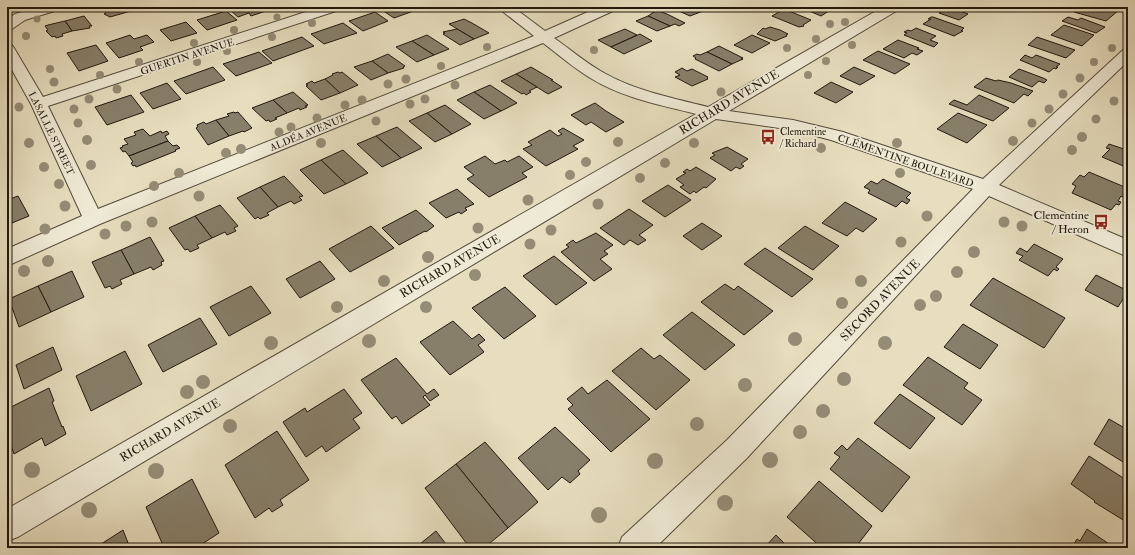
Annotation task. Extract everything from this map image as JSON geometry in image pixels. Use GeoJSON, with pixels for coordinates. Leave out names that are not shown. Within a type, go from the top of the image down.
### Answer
{"type":"FeatureCollection","features":[{"type":"Feature","properties":{"kind":"street"},"geometry":{"type":"LineString","coordinates":[[7,26],[20,17],[53,7]]}},
{"type":"Feature","properties":{"kind":"street","name":"GUERTIN AVENUE"},"geometry":{"type":"LineString","coordinates":[[39,104],[334,7]]}},
{"type":"Feature","properties":{"kind":"street","name":"CLÉMENTINE BOULEVARD"},"geometry":{"type":"LineString","coordinates":[[504,7],[597,76],[616,86],[648,97],[711,113],[793,125],[836,136],[986,187],[1128,248]]}},
{"type":"Feature","properties":{"kind":"street","name":"ALDÉA AVENUE"},"geometry":{"type":"LineString","coordinates":[[7,258],[93,219],[544,37],[610,7]]}},
{"type":"Feature","properties":{"kind":"street","name":"RICHARD AVENUE"},"geometry":{"type":"LineString","coordinates":[[7,526],[892,7]]}},
{"type":"Feature","properties":{"kind":"street","name":"LASALLE STREET"},"geometry":{"type":"LineString","coordinates":[[7,48],[39,104],[93,219]]}},
{"type":"Feature","properties":{"kind":"street","name":"SECORD AVENUE"},"geometry":{"type":"LineString","coordinates":[[634,548],[737,449],[986,187],[1128,53]]}},
{"type":"Feature","properties":{"kind":"street","name":"CLÉMENTINE BOULEVARD"},"geometry":{"type":"LineString","coordinates":[[1067,223],[1128,257]]}},
{"type":"Feature","properties":{"kind":"building"},"geometry":{"type":"Polygon","coordinates":[[[114,7],[136,7],[138,9],[110,17],[104,14],[106,13],[103,10],[114,7]]]}},
{"type":"Feature","properties":{"kind":"building"},"geometry":{"type":"Polygon","coordinates":[[[239,7],[275,8],[251,16],[249,13],[238,17],[230,10],[239,7]]]}},
{"type":"Feature","properties":{"kind":"building"},"geometry":{"type":"Polygon","coordinates":[[[390,7],[422,8],[394,18],[382,10],[390,7]]]}},
{"type":"Feature","properties":{"kind":"building"},"geometry":{"type":"Polygon","coordinates":[[[670,7],[693,7],[703,11],[690,16],[670,7]]]}},
{"type":"Feature","properties":{"kind":"building"},"geometry":{"type":"Polygon","coordinates":[[[693,7],[712,7],[713,8],[703,11],[693,7]]]}},
{"type":"Feature","properties":{"kind":"building"},"geometry":{"type":"Polygon","coordinates":[[[792,7],[827,7],[832,9],[821,16],[802,8],[799,10],[792,7]]]}},
{"type":"Feature","properties":{"kind":"building"},"geometry":{"type":"Polygon","coordinates":[[[948,7],[968,14],[959,20],[939,13],[948,7]]]}},
{"type":"Feature","properties":{"kind":"building"},"geometry":{"type":"Polygon","coordinates":[[[1085,7],[1108,7],[1119,10],[1106,21],[1074,12],[1076,10],[1080,11],[1085,7]]]}},
{"type":"Feature","properties":{"kind":"building"},"geometry":{"type":"Polygon","coordinates":[[[784,9],[811,20],[803,25],[804,26],[799,27],[772,16],[784,9]]]}},
{"type":"Feature","properties":{"kind":"building"},"geometry":{"type":"Polygon","coordinates":[[[657,10],[685,23],[679,26],[675,24],[670,26],[648,16],[657,10]]]}},
{"type":"Feature","properties":{"kind":"building"},"geometry":{"type":"Polygon","coordinates":[[[226,11],[237,20],[207,30],[197,20],[226,11]]]}},
{"type":"Feature","properties":{"kind":"building"},"geometry":{"type":"Polygon","coordinates":[[[375,12],[388,21],[363,31],[349,21],[375,12]]]}},
{"type":"Feature","properties":{"kind":"building"},"geometry":{"type":"Polygon","coordinates":[[[84,16],[92,26],[89,26],[90,28],[72,31],[65,21],[84,16]]]}},
{"type":"Feature","properties":{"kind":"building"},"geometry":{"type":"Polygon","coordinates":[[[648,16],[670,26],[657,31],[636,21],[648,16]]]}},
{"type":"Feature","properties":{"kind":"building"},"geometry":{"type":"Polygon","coordinates":[[[931,17],[964,28],[961,31],[963,31],[954,36],[923,24],[931,19],[928,19],[931,17]]]}},
{"type":"Feature","properties":{"kind":"building"},"geometry":{"type":"Polygon","coordinates":[[[1068,17],[1078,20],[1081,18],[1105,27],[1096,33],[1062,21],[1068,17]]]}},
{"type":"Feature","properties":{"kind":"building"},"geometry":{"type":"Polygon","coordinates":[[[464,19],[489,33],[474,39],[449,24],[464,19]]]}},
{"type":"Feature","properties":{"kind":"building"},"geometry":{"type":"Polygon","coordinates":[[[65,21],[72,31],[62,34],[63,36],[56,38],[55,36],[52,37],[46,31],[48,30],[45,26],[65,21]]]}},
{"type":"Feature","properties":{"kind":"building"},"geometry":{"type":"Polygon","coordinates":[[[186,22],[197,33],[171,41],[160,30],[186,22]]]}},
{"type":"Feature","properties":{"kind":"building"},"geometry":{"type":"Polygon","coordinates":[[[343,23],[357,33],[324,44],[311,34],[343,23]]]}},
{"type":"Feature","properties":{"kind":"building"},"geometry":{"type":"Polygon","coordinates":[[[1064,25],[1094,35],[1082,46],[1051,35],[1064,25]]]}},
{"type":"Feature","properties":{"kind":"building"},"geometry":{"type":"Polygon","coordinates":[[[770,27],[788,34],[786,35],[787,36],[775,41],[757,34],[763,28],[765,29],[770,27]]]}},
{"type":"Feature","properties":{"kind":"building"},"geometry":{"type":"Polygon","coordinates":[[[916,28],[936,36],[930,40],[938,43],[934,47],[904,35],[907,33],[904,32],[908,30],[911,31],[916,28]]]}},
{"type":"Feature","properties":{"kind":"building"},"geometry":{"type":"Polygon","coordinates":[[[457,29],[474,39],[460,45],[443,34],[445,33],[443,32],[457,29]]]}},
{"type":"Feature","properties":{"kind":"building"},"geometry":{"type":"Polygon","coordinates":[[[625,29],[637,35],[611,47],[598,40],[625,29]]]}},
{"type":"Feature","properties":{"kind":"building"},"geometry":{"type":"Polygon","coordinates":[[[640,34],[652,41],[624,54],[611,47],[640,34]]]}},
{"type":"Feature","properties":{"kind":"building"},"geometry":{"type":"Polygon","coordinates":[[[130,35],[134,39],[147,35],[154,42],[140,47],[143,50],[119,58],[106,43],[130,35]]]}},
{"type":"Feature","properties":{"kind":"building"},"geometry":{"type":"Polygon","coordinates":[[[427,35],[449,49],[434,55],[412,41],[427,35]]]}},
{"type":"Feature","properties":{"kind":"building"},"geometry":{"type":"Polygon","coordinates":[[[752,35],[770,43],[752,53],[734,45],[752,35]]]}},
{"type":"Feature","properties":{"kind":"building"},"geometry":{"type":"Polygon","coordinates":[[[302,37],[314,46],[273,61],[262,51],[302,37]]]}},
{"type":"Feature","properties":{"kind":"building"},"geometry":{"type":"Polygon","coordinates":[[[1037,37],[1075,50],[1066,58],[1028,45],[1037,37]]]}},
{"type":"Feature","properties":{"kind":"building"},"geometry":{"type":"Polygon","coordinates":[[[898,40],[923,51],[917,55],[912,53],[904,58],[883,49],[898,40]]]}},
{"type":"Feature","properties":{"kind":"building"},"geometry":{"type":"Polygon","coordinates":[[[412,41],[434,55],[417,62],[396,47],[412,41]]]}},
{"type":"Feature","properties":{"kind":"building"},"geometry":{"type":"Polygon","coordinates":[[[96,45],[108,61],[79,71],[67,53],[96,45]]]}},
{"type":"Feature","properties":{"kind":"building"},"geometry":{"type":"Polygon","coordinates":[[[719,46],[743,59],[732,64],[707,52],[719,46]]]}},
{"type":"Feature","properties":{"kind":"building"},"geometry":{"type":"Polygon","coordinates":[[[878,51],[910,64],[895,74],[863,60],[878,51]]]}},
{"type":"Feature","properties":{"kind":"building"},"geometry":{"type":"Polygon","coordinates":[[[259,52],[272,63],[236,76],[223,64],[259,52]]]}},
{"type":"Feature","properties":{"kind":"building"},"geometry":{"type":"Polygon","coordinates":[[[707,52],[732,64],[719,71],[695,59],[696,58],[693,56],[707,52]]]}},
{"type":"Feature","properties":{"kind":"building"},"geometry":{"type":"Polygon","coordinates":[[[388,54],[405,66],[403,67],[404,68],[388,73],[372,61],[388,54]]]}},
{"type":"Feature","properties":{"kind":"building"},"geometry":{"type":"Polygon","coordinates":[[[1025,55],[1032,58],[1036,55],[1060,64],[1056,67],[1058,67],[1056,69],[1054,68],[1049,72],[1020,60],[1025,55]]]}},
{"type":"Feature","properties":{"kind":"building"},"geometry":{"type":"Polygon","coordinates":[[[372,61],[388,73],[371,80],[354,67],[372,61]]]}},
{"type":"Feature","properties":{"kind":"building"},"geometry":{"type":"Polygon","coordinates":[[[213,67],[225,80],[186,94],[174,81],[213,67]]]}},
{"type":"Feature","properties":{"kind":"building"},"geometry":{"type":"Polygon","coordinates":[[[531,67],[562,87],[548,94],[516,74],[531,67]]]}},
{"type":"Feature","properties":{"kind":"building"},"geometry":{"type":"Polygon","coordinates":[[[854,67],[875,76],[860,85],[840,76],[854,67]]]}},
{"type":"Feature","properties":{"kind":"building"},"geometry":{"type":"Polygon","coordinates":[[[682,68],[687,71],[692,69],[708,77],[708,79],[692,86],[675,77],[680,75],[675,72],[682,68]]]}},
{"type":"Feature","properties":{"kind":"building"},"geometry":{"type":"Polygon","coordinates":[[[1019,69],[1047,80],[1044,83],[1039,81],[1032,87],[1009,77],[1019,69]]]}},
{"type":"Feature","properties":{"kind":"building"},"geometry":{"type":"Polygon","coordinates":[[[338,72],[342,72],[358,85],[340,93],[325,79],[338,72]]]}},
{"type":"Feature","properties":{"kind":"building"},"geometry":{"type":"Polygon","coordinates":[[[516,74],[537,87],[529,91],[531,92],[526,95],[501,81],[516,74]]]}},
{"type":"Feature","properties":{"kind":"building"},"geometry":{"type":"Polygon","coordinates":[[[986,78],[1011,83],[1033,91],[1028,96],[1024,94],[1014,103],[974,87],[986,78]]]}},
{"type":"Feature","properties":{"kind":"building"},"geometry":{"type":"Polygon","coordinates":[[[325,79],[340,93],[321,100],[306,86],[308,85],[306,84],[312,81],[314,83],[325,79]]]}},
{"type":"Feature","properties":{"kind":"building"},"geometry":{"type":"Polygon","coordinates":[[[831,82],[853,92],[836,103],[814,93],[831,82]]]}},
{"type":"Feature","properties":{"kind":"building"},"geometry":{"type":"Polygon","coordinates":[[[167,83],[181,99],[153,109],[140,93],[167,83]]]}},
{"type":"Feature","properties":{"kind":"building"},"geometry":{"type":"Polygon","coordinates":[[[490,85],[517,103],[501,111],[474,92],[490,85]]]}},
{"type":"Feature","properties":{"kind":"building"},"geometry":{"type":"Polygon","coordinates":[[[293,92],[308,105],[300,110],[299,108],[287,113],[273,100],[293,92]]]}},
{"type":"Feature","properties":{"kind":"building"},"geometry":{"type":"Polygon","coordinates":[[[474,92],[501,111],[484,119],[457,100],[474,92]]]}},
{"type":"Feature","properties":{"kind":"building"},"geometry":{"type":"Polygon","coordinates":[[[131,95],[144,112],[107,125],[95,107],[131,95]]]}},
{"type":"Feature","properties":{"kind":"building"},"geometry":{"type":"Polygon","coordinates":[[[979,95],[1009,108],[993,121],[949,104],[954,100],[967,105],[979,95]]]}},
{"type":"Feature","properties":{"kind":"building"},"geometry":{"type":"Polygon","coordinates":[[[273,100],[287,113],[270,122],[269,120],[266,121],[252,108],[273,100]]]}},
{"type":"Feature","properties":{"kind":"building"},"geometry":{"type":"Polygon","coordinates":[[[595,103],[624,122],[606,132],[591,122],[586,125],[571,115],[595,103]]]}},
{"type":"Feature","properties":{"kind":"building"},"geometry":{"type":"Polygon","coordinates":[[[445,105],[471,124],[452,134],[427,113],[445,105]]]}},
{"type":"Feature","properties":{"kind":"building"},"geometry":{"type":"Polygon","coordinates":[[[238,112],[252,128],[229,136],[216,120],[229,116],[227,114],[238,112]]]}},
{"type":"Feature","properties":{"kind":"building"},"geometry":{"type":"Polygon","coordinates":[[[427,113],[452,134],[435,142],[409,121],[427,113]]]}},
{"type":"Feature","properties":{"kind":"building"},"geometry":{"type":"Polygon","coordinates":[[[958,113],[987,125],[967,143],[937,129],[958,113]]]}},
{"type":"Feature","properties":{"kind":"building"},"geometry":{"type":"Polygon","coordinates":[[[216,120],[229,136],[208,145],[196,128],[198,127],[197,125],[204,122],[206,124],[216,120]]]}},
{"type":"Feature","properties":{"kind":"building"},"geometry":{"type":"Polygon","coordinates":[[[397,127],[422,148],[401,158],[376,136],[397,127]]]}},
{"type":"Feature","properties":{"kind":"building"},"geometry":{"type":"Polygon","coordinates":[[[563,128],[584,140],[573,146],[578,149],[546,166],[523,149],[532,145],[528,142],[550,130],[558,136],[562,134],[558,131],[563,128]]]}},
{"type":"Feature","properties":{"kind":"building"},"geometry":{"type":"Polygon","coordinates":[[[143,129],[150,136],[161,131],[162,133],[167,131],[169,134],[165,136],[168,141],[129,156],[125,151],[123,152],[120,148],[128,144],[124,139],[136,135],[134,132],[143,129]]]}},
{"type":"Feature","properties":{"kind":"building"},"geometry":{"type":"Polygon","coordinates":[[[376,136],[401,158],[382,167],[357,144],[376,136]]]}},
{"type":"Feature","properties":{"kind":"building"},"geometry":{"type":"Polygon","coordinates":[[[168,141],[173,146],[177,145],[180,148],[136,167],[131,163],[133,162],[129,156],[168,141]]]}},
{"type":"Feature","properties":{"kind":"building"},"geometry":{"type":"Polygon","coordinates":[[[1109,144],[1127,150],[1128,149],[1128,168],[1102,157],[1110,149],[1106,148],[1109,144]]]}},
{"type":"Feature","properties":{"kind":"building"},"geometry":{"type":"Polygon","coordinates":[[[727,147],[748,159],[741,164],[744,166],[740,169],[736,167],[731,171],[710,158],[715,155],[712,153],[727,147]]]}},
{"type":"Feature","properties":{"kind":"building"},"geometry":{"type":"Polygon","coordinates":[[[343,150],[368,173],[346,184],[321,160],[343,150]]]}},
{"type":"Feature","properties":{"kind":"building"},"geometry":{"type":"Polygon","coordinates":[[[485,156],[495,164],[505,160],[507,162],[519,156],[533,167],[522,173],[527,177],[489,197],[467,179],[474,175],[464,167],[485,156]]]}},
{"type":"Feature","properties":{"kind":"building"},"geometry":{"type":"Polygon","coordinates":[[[321,160],[346,184],[324,194],[300,170],[321,160]]]}},
{"type":"Feature","properties":{"kind":"building"},"geometry":{"type":"Polygon","coordinates":[[[696,167],[716,179],[706,188],[704,187],[696,193],[694,191],[690,194],[680,187],[684,185],[676,179],[686,173],[683,172],[687,169],[690,171],[696,167]]]}},
{"type":"Feature","properties":{"kind":"building"},"geometry":{"type":"Polygon","coordinates":[[[1089,172],[1127,188],[1123,194],[1126,195],[1124,198],[1121,196],[1118,201],[1121,202],[1119,205],[1116,204],[1111,210],[1072,193],[1076,186],[1072,184],[1080,175],[1084,177],[1089,172]]]}},
{"type":"Feature","properties":{"kind":"building"},"geometry":{"type":"Polygon","coordinates":[[[284,176],[303,196],[299,197],[302,200],[294,204],[291,201],[278,207],[260,187],[284,176]]]}},
{"type":"Feature","properties":{"kind":"building"},"geometry":{"type":"Polygon","coordinates":[[[883,179],[911,193],[906,198],[910,200],[907,204],[902,201],[896,207],[868,193],[870,190],[864,187],[871,181],[877,184],[883,179]]]}},
{"type":"Feature","properties":{"kind":"building"},"geometry":{"type":"Polygon","coordinates":[[[668,185],[691,200],[665,217],[642,201],[668,185]]]}},
{"type":"Feature","properties":{"kind":"building"},"geometry":{"type":"Polygon","coordinates":[[[260,187],[278,207],[267,213],[269,215],[260,219],[258,217],[255,219],[237,198],[260,187]]]}},
{"type":"Feature","properties":{"kind":"building"},"geometry":{"type":"Polygon","coordinates":[[[457,189],[474,204],[465,208],[467,210],[461,214],[459,212],[446,218],[429,203],[457,189]]]}},
{"type":"Feature","properties":{"kind":"building"},"geometry":{"type":"Polygon","coordinates":[[[18,196],[29,216],[7,225],[7,200],[18,196]]]}},
{"type":"Feature","properties":{"kind":"building"},"geometry":{"type":"Polygon","coordinates":[[[845,202],[877,219],[863,232],[856,228],[847,236],[822,223],[845,202]]]}},
{"type":"Feature","properties":{"kind":"building"},"geometry":{"type":"Polygon","coordinates":[[[220,205],[238,226],[234,228],[236,231],[227,235],[225,232],[212,238],[195,216],[220,205]]]}},
{"type":"Feature","properties":{"kind":"building"},"geometry":{"type":"Polygon","coordinates":[[[629,209],[653,225],[639,235],[646,240],[638,245],[630,240],[624,245],[600,228],[629,209]]]}},
{"type":"Feature","properties":{"kind":"building"},"geometry":{"type":"Polygon","coordinates":[[[416,210],[434,226],[426,232],[425,231],[399,245],[382,228],[416,210]]]}},
{"type":"Feature","properties":{"kind":"building"},"geometry":{"type":"Polygon","coordinates":[[[195,216],[212,238],[197,245],[199,248],[190,252],[188,249],[185,250],[169,228],[195,216]]]}},
{"type":"Feature","properties":{"kind":"building"},"geometry":{"type":"Polygon","coordinates":[[[702,223],[722,236],[702,250],[683,236],[702,223]]]}},
{"type":"Feature","properties":{"kind":"building"},"geometry":{"type":"Polygon","coordinates":[[[371,226],[394,248],[350,272],[329,249],[371,226]]]}},
{"type":"Feature","properties":{"kind":"building"},"geometry":{"type":"Polygon","coordinates":[[[805,226],[839,246],[813,270],[778,248],[805,226]]]}},
{"type":"Feature","properties":{"kind":"building"},"geometry":{"type":"Polygon","coordinates":[[[596,233],[613,245],[604,251],[608,254],[600,259],[612,269],[594,281],[561,252],[569,247],[566,245],[573,240],[576,243],[596,233]]]}},
{"type":"Feature","properties":{"kind":"building"},"geometry":{"type":"Polygon","coordinates":[[[150,237],[164,261],[161,262],[162,265],[153,270],[151,267],[134,274],[121,250],[150,237]]]}},
{"type":"Feature","properties":{"kind":"building"},"geometry":{"type":"Polygon","coordinates":[[[1034,244],[1063,259],[1056,267],[1059,269],[1057,271],[1054,269],[1048,276],[1019,260],[1023,256],[1016,253],[1020,248],[1027,252],[1034,244]]]}},
{"type":"Feature","properties":{"kind":"building"},"geometry":{"type":"Polygon","coordinates":[[[765,248],[813,279],[792,297],[744,264],[765,248]]]}},
{"type":"Feature","properties":{"kind":"building"},"geometry":{"type":"Polygon","coordinates":[[[121,250],[134,274],[120,280],[122,284],[112,289],[110,286],[105,288],[92,262],[121,250]]]}},
{"type":"Feature","properties":{"kind":"building"},"geometry":{"type":"Polygon","coordinates":[[[554,256],[587,283],[556,305],[523,276],[554,256]]]}},
{"type":"Feature","properties":{"kind":"building"},"geometry":{"type":"Polygon","coordinates":[[[320,261],[335,279],[300,298],[286,279],[320,261]]]}},
{"type":"Feature","properties":{"kind":"building"},"geometry":{"type":"Polygon","coordinates":[[[72,271],[84,297],[51,312],[38,286],[72,271]]]}},
{"type":"Feature","properties":{"kind":"building"},"geometry":{"type":"Polygon","coordinates":[[[1096,275],[1128,291],[1118,307],[1085,290],[1096,275]]]}},
{"type":"Feature","properties":{"kind":"building"},"geometry":{"type":"Polygon","coordinates":[[[993,278],[1065,318],[1044,348],[970,305],[993,278]]]}},
{"type":"Feature","properties":{"kind":"building"},"geometry":{"type":"Polygon","coordinates":[[[725,284],[734,290],[738,286],[773,311],[744,335],[701,302],[725,284]]]}},
{"type":"Feature","properties":{"kind":"building"},"geometry":{"type":"Polygon","coordinates":[[[38,286],[51,312],[19,327],[9,299],[38,286]]]}},
{"type":"Feature","properties":{"kind":"building"},"geometry":{"type":"Polygon","coordinates":[[[251,286],[271,313],[229,336],[210,307],[251,286]]]}},
{"type":"Feature","properties":{"kind":"building"},"geometry":{"type":"Polygon","coordinates":[[[505,287],[536,316],[504,339],[472,308],[505,287]]]}},
{"type":"Feature","properties":{"kind":"building"},"geometry":{"type":"Polygon","coordinates":[[[692,312],[735,345],[705,370],[663,335],[692,312]]]}},
{"type":"Feature","properties":{"kind":"building"},"geometry":{"type":"Polygon","coordinates":[[[200,318],[217,344],[163,372],[148,345],[200,318]]]}},
{"type":"Feature","properties":{"kind":"building"},"geometry":{"type":"Polygon","coordinates":[[[453,321],[472,339],[479,334],[485,340],[478,345],[484,352],[450,375],[420,342],[453,321]]]}},
{"type":"Feature","properties":{"kind":"building"},"geometry":{"type":"Polygon","coordinates":[[[963,324],[998,345],[980,369],[944,347],[963,324]]]}},
{"type":"Feature","properties":{"kind":"building"},"geometry":{"type":"Polygon","coordinates":[[[53,347],[62,370],[24,389],[16,365],[53,347]]]}},
{"type":"Feature","properties":{"kind":"building"},"geometry":{"type":"Polygon","coordinates":[[[641,348],[654,359],[660,355],[690,380],[656,410],[612,371],[641,348]]]}},
{"type":"Feature","properties":{"kind":"building"},"geometry":{"type":"Polygon","coordinates":[[[125,351],[142,384],[91,411],[76,376],[125,351]]]}},
{"type":"Feature","properties":{"kind":"building"},"geometry":{"type":"Polygon","coordinates":[[[928,357],[968,383],[964,388],[982,400],[962,425],[903,385],[928,357]]]}},
{"type":"Feature","properties":{"kind":"building"},"geometry":{"type":"Polygon","coordinates":[[[396,358],[427,394],[434,389],[439,395],[430,401],[425,395],[423,397],[430,405],[402,424],[396,416],[392,419],[361,380],[396,358]]]}},
{"type":"Feature","properties":{"kind":"building"},"geometry":{"type":"Polygon","coordinates":[[[607,380],[650,419],[611,452],[568,409],[573,405],[567,399],[582,387],[588,394],[607,380]]]}},
{"type":"Feature","properties":{"kind":"building"},"geometry":{"type":"Polygon","coordinates":[[[49,388],[54,401],[52,402],[66,434],[45,446],[42,438],[14,454],[10,442],[7,444],[7,409],[49,388]]]}},
{"type":"Feature","properties":{"kind":"building"},"geometry":{"type":"Polygon","coordinates":[[[344,389],[362,413],[353,419],[360,428],[326,452],[322,446],[306,457],[283,422],[305,408],[307,412],[344,389]]]}},
{"type":"Feature","properties":{"kind":"building"},"geometry":{"type":"Polygon","coordinates":[[[900,394],[935,418],[910,449],[874,423],[900,394]]]}},
{"type":"Feature","properties":{"kind":"building"},"geometry":{"type":"Polygon","coordinates":[[[1109,419],[1128,430],[1128,465],[1094,444],[1109,419]]]}},
{"type":"Feature","properties":{"kind":"building"},"geometry":{"type":"Polygon","coordinates":[[[555,427],[590,460],[578,471],[580,474],[570,483],[562,477],[548,490],[518,458],[555,427]]]}},
{"type":"Feature","properties":{"kind":"building"},"geometry":{"type":"Polygon","coordinates":[[[277,431],[309,480],[280,500],[283,505],[272,512],[269,508],[255,518],[225,465],[277,431]]]}},
{"type":"Feature","properties":{"kind":"building"},"geometry":{"type":"Polygon","coordinates":[[[858,438],[910,477],[882,512],[830,469],[840,457],[834,453],[842,445],[847,450],[858,438]]]}},
{"type":"Feature","properties":{"kind":"building"},"geometry":{"type":"Polygon","coordinates":[[[485,442],[538,502],[508,528],[456,464],[485,442]]]}},
{"type":"Feature","properties":{"kind":"building"},"geometry":{"type":"Polygon","coordinates":[[[1089,456],[1128,481],[1128,523],[1094,502],[1095,501],[1071,484],[1089,456]]]}},
{"type":"Feature","properties":{"kind":"building"},"geometry":{"type":"Polygon","coordinates":[[[456,464],[508,528],[484,548],[470,548],[425,488],[456,464]]]}},
{"type":"Feature","properties":{"kind":"building"},"geometry":{"type":"Polygon","coordinates":[[[192,479],[219,533],[196,548],[155,548],[162,543],[146,507],[192,479]]]}},
{"type":"Feature","properties":{"kind":"building"},"geometry":{"type":"Polygon","coordinates":[[[819,481],[872,526],[855,548],[822,548],[787,517],[819,481]]]}},
{"type":"Feature","properties":{"kind":"building"},"geometry":{"type":"Polygon","coordinates":[[[1087,529],[1115,548],[1076,548],[1077,546],[1074,544],[1077,539],[1080,541],[1087,529]]]}},
{"type":"Feature","properties":{"kind":"building"},"geometry":{"type":"Polygon","coordinates":[[[123,530],[130,548],[95,548],[123,530]]]}},
{"type":"Feature","properties":{"kind":"building"},"geometry":{"type":"Polygon","coordinates":[[[436,531],[449,548],[415,548],[436,531]]]}},
{"type":"Feature","properties":{"kind":"building"},"geometry":{"type":"Polygon","coordinates":[[[776,535],[789,548],[764,548],[776,535]]]}},
{"type":"Feature","properties":{"kind":"place","name":"Clementine / Richard"},"geometry":{"type":"Point","coordinates":[768,137]}},
{"type":"Feature","properties":{"kind":"place","name":"Clementine / Heron"},"geometry":{"type":"Point","coordinates":[1101,222]}}]}
